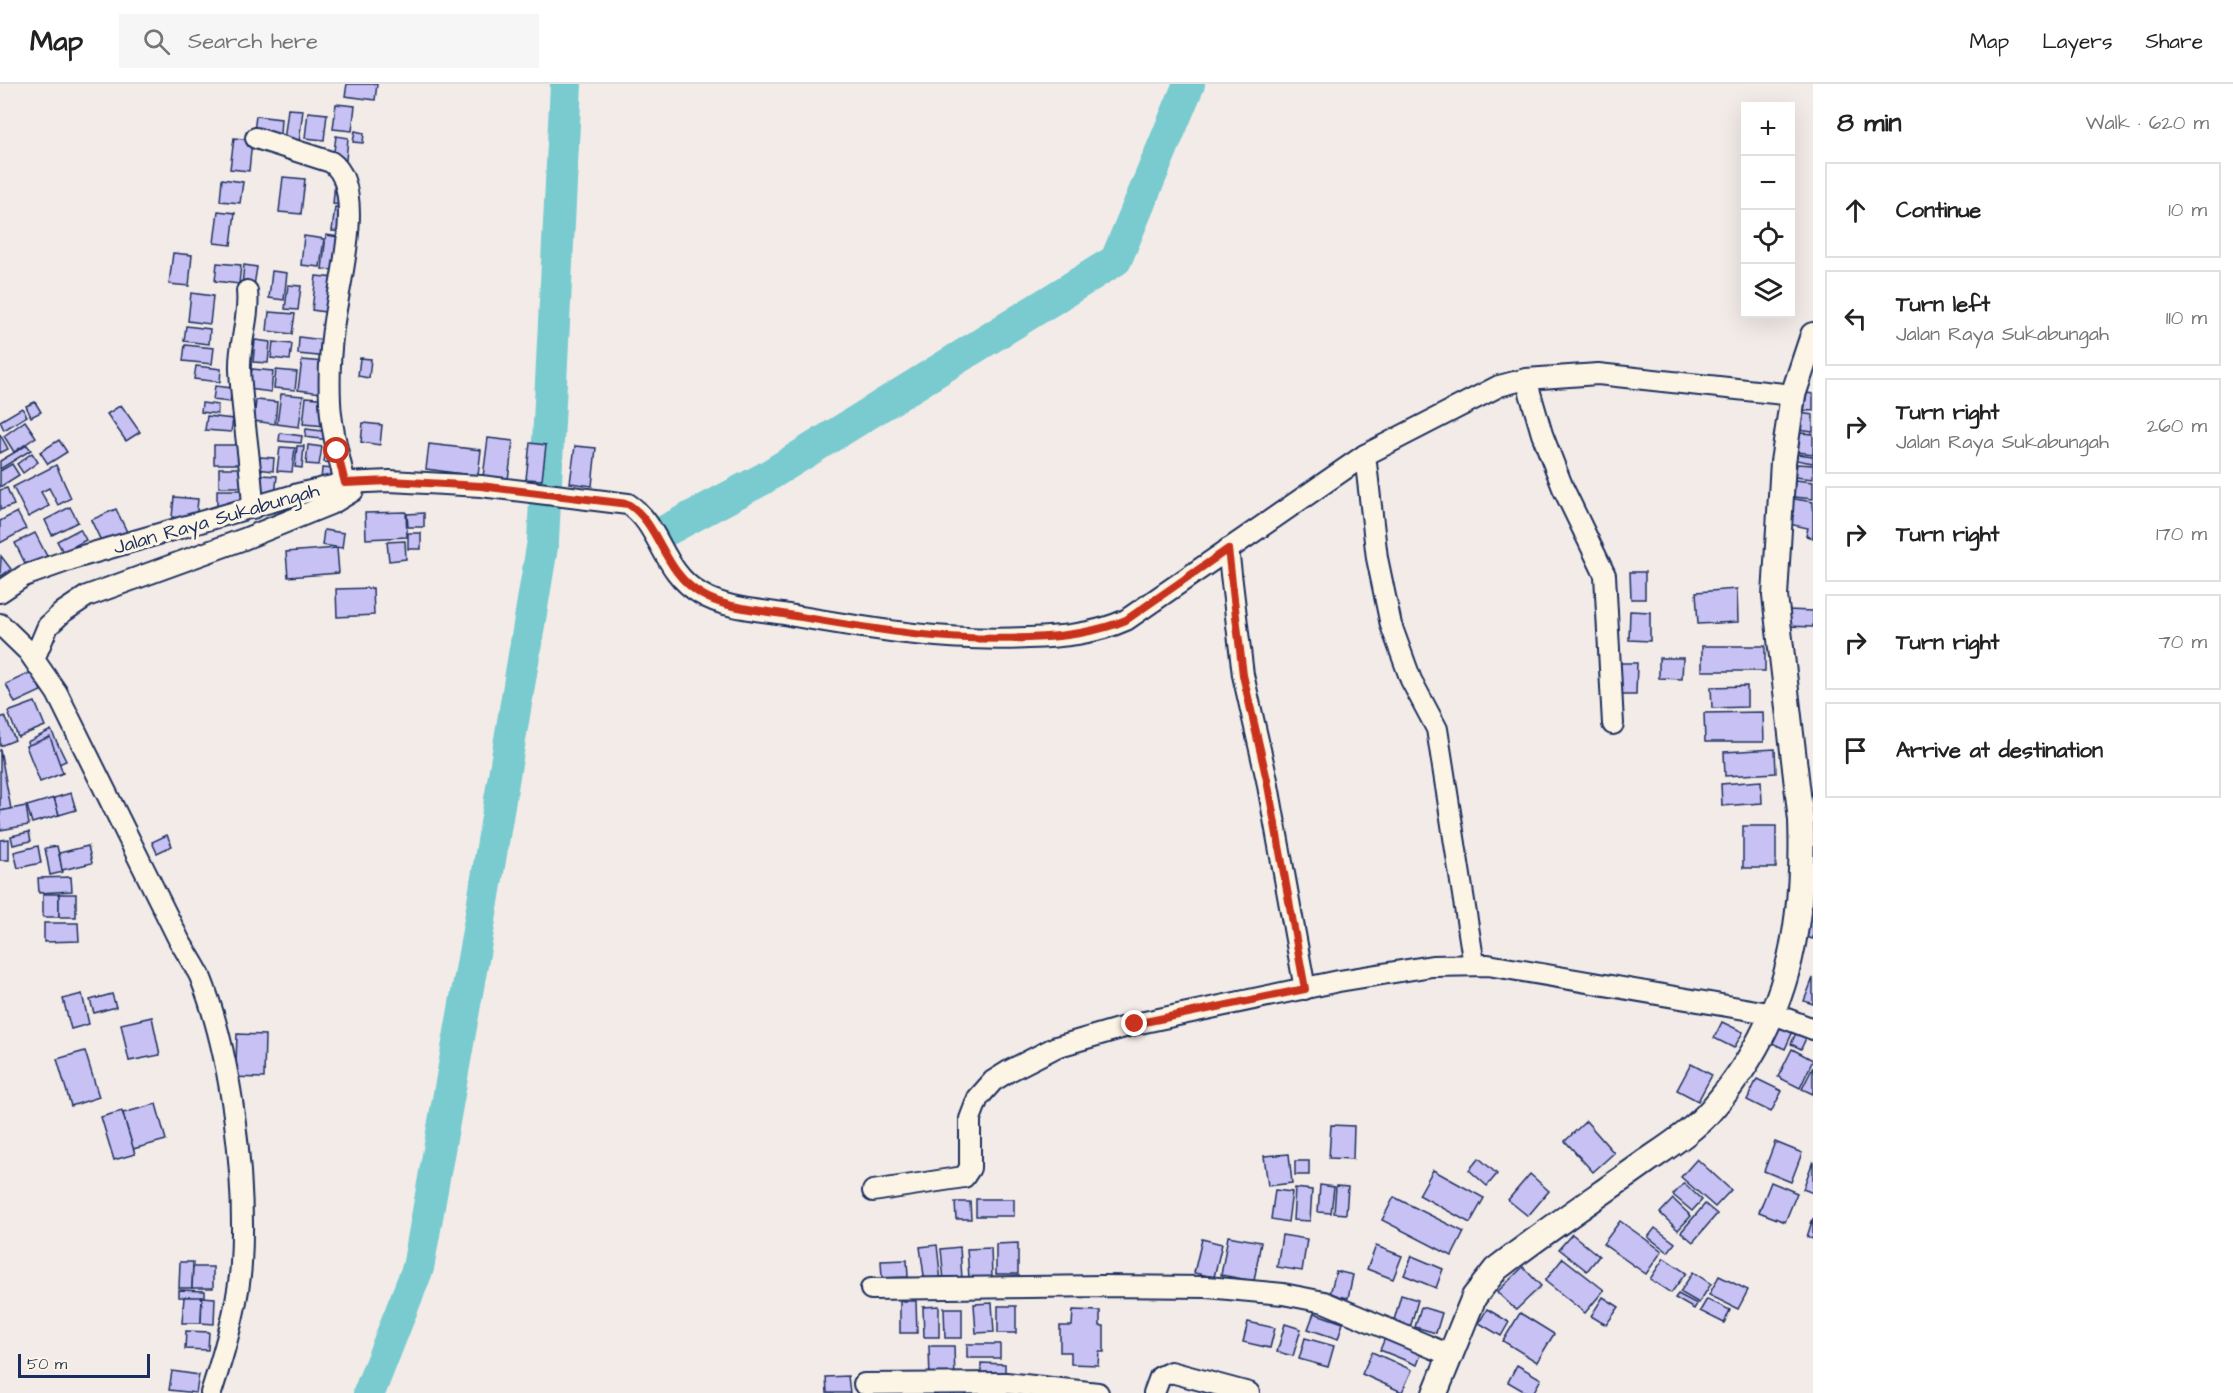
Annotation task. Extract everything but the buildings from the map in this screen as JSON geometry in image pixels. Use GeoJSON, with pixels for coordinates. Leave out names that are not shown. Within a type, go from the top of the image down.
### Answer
{"type":"FeatureCollection","features":[{"type":"Feature","properties":{"kind":"main road"},"geometry":{"type":"LineString","coordinates":[[1435,1393],[1452,1356],[1474,1297],[1496,1269],[1675,1141],[1712,1110],[1745,1065],[1774,1014],[1794,948],[1807,822],[1775,596],[1783,462],[1793,395],[1813,335]]}},
{"type":"Feature","properties":{"kind":"street"},"geometry":{"type":"LineString","coordinates":[[34,659],[48,626],[63,612],[87,596],[244,539],[333,503],[353,491],[330,403],[333,330],[349,207],[346,183],[340,169],[331,162],[256,138]]}},
{"type":"Feature","properties":{"kind":"street"},"geometry":{"type":"LineString","coordinates":[[247,291],[248,321],[241,344],[240,370],[253,508]]}},
{"type":"Feature","properties":{"kind":"street","name":"Jalan Raya Sukabungah"},"geometry":{"type":"LineString","coordinates":[[0,592],[24,576],[75,558],[298,494],[350,483],[390,481],[481,486],[628,504],[639,511],[674,572],[708,598],[905,635],[940,639],[1048,638],[1112,626],[1126,620],[1365,455],[1492,390],[1526,379],[1598,374],[1793,395]]}},
{"type":"Feature","properties":{"kind":"street"},"geometry":{"type":"LineString","coordinates":[[1526,379],[1542,434],[1563,488],[1605,575],[1613,724]]}},
{"type":"Feature","properties":{"kind":"street"},"geometry":{"type":"LineString","coordinates":[[1365,455],[1377,558],[1391,625],[1411,680],[1437,729],[1474,965]]}},
{"type":"Feature","properties":{"kind":"street"},"geometry":{"type":"LineString","coordinates":[[1228,549],[1243,675],[1267,780],[1305,989]]}},
{"type":"Feature","properties":{"kind":"street"},"geometry":{"type":"LineString","coordinates":[[0,624],[34,659],[57,693],[179,940],[199,974],[221,1041],[240,1171],[241,1267],[225,1352],[211,1393]]}},
{"type":"Feature","properties":{"kind":"street"},"geometry":{"type":"LineString","coordinates":[[873,1191],[964,1177],[970,1168],[970,1119],[978,1098],[993,1081],[1056,1047],[1135,1024],[1432,966],[1498,966],[1774,1014],[1813,1029]]}},
{"type":"Feature","properties":{"kind":"street"},"geometry":{"type":"LineString","coordinates":[[871,1289],[1207,1287],[1282,1294],[1324,1302],[1452,1356]]}},
{"type":"Feature","properties":{"kind":"street"},"geometry":{"type":"LineString","coordinates":[[1154,1393],[1160,1377],[1172,1372],[1249,1393]]}},
{"type":"Feature","properties":{"kind":"street"},"geometry":{"type":"LineString","coordinates":[[864,1384],[1006,1383],[1098,1393]]}},
{"type":"Feature","properties":{"kind":"waterway"},"geometry":{"type":"LineString","coordinates":[[369,1393],[418,1268],[480,920],[543,541],[566,84]]}},
{"type":"Feature","properties":{"kind":"waterway"},"geometry":{"type":"LineString","coordinates":[[665,531],[763,479],[1116,260],[1189,84]]}},
{"type":"Feature","properties":{"kind":"route"},"geometry":{"type":"LineString","coordinates":[[337,451],[345,483],[390,481],[481,486],[628,504],[639,511],[674,572],[690,587],[708,598],[740,606],[940,639],[1048,638],[1112,626],[1126,620],[1228,549],[1243,675],[1267,780],[1290,918],[1305,989],[1135,1024]]}}]}
